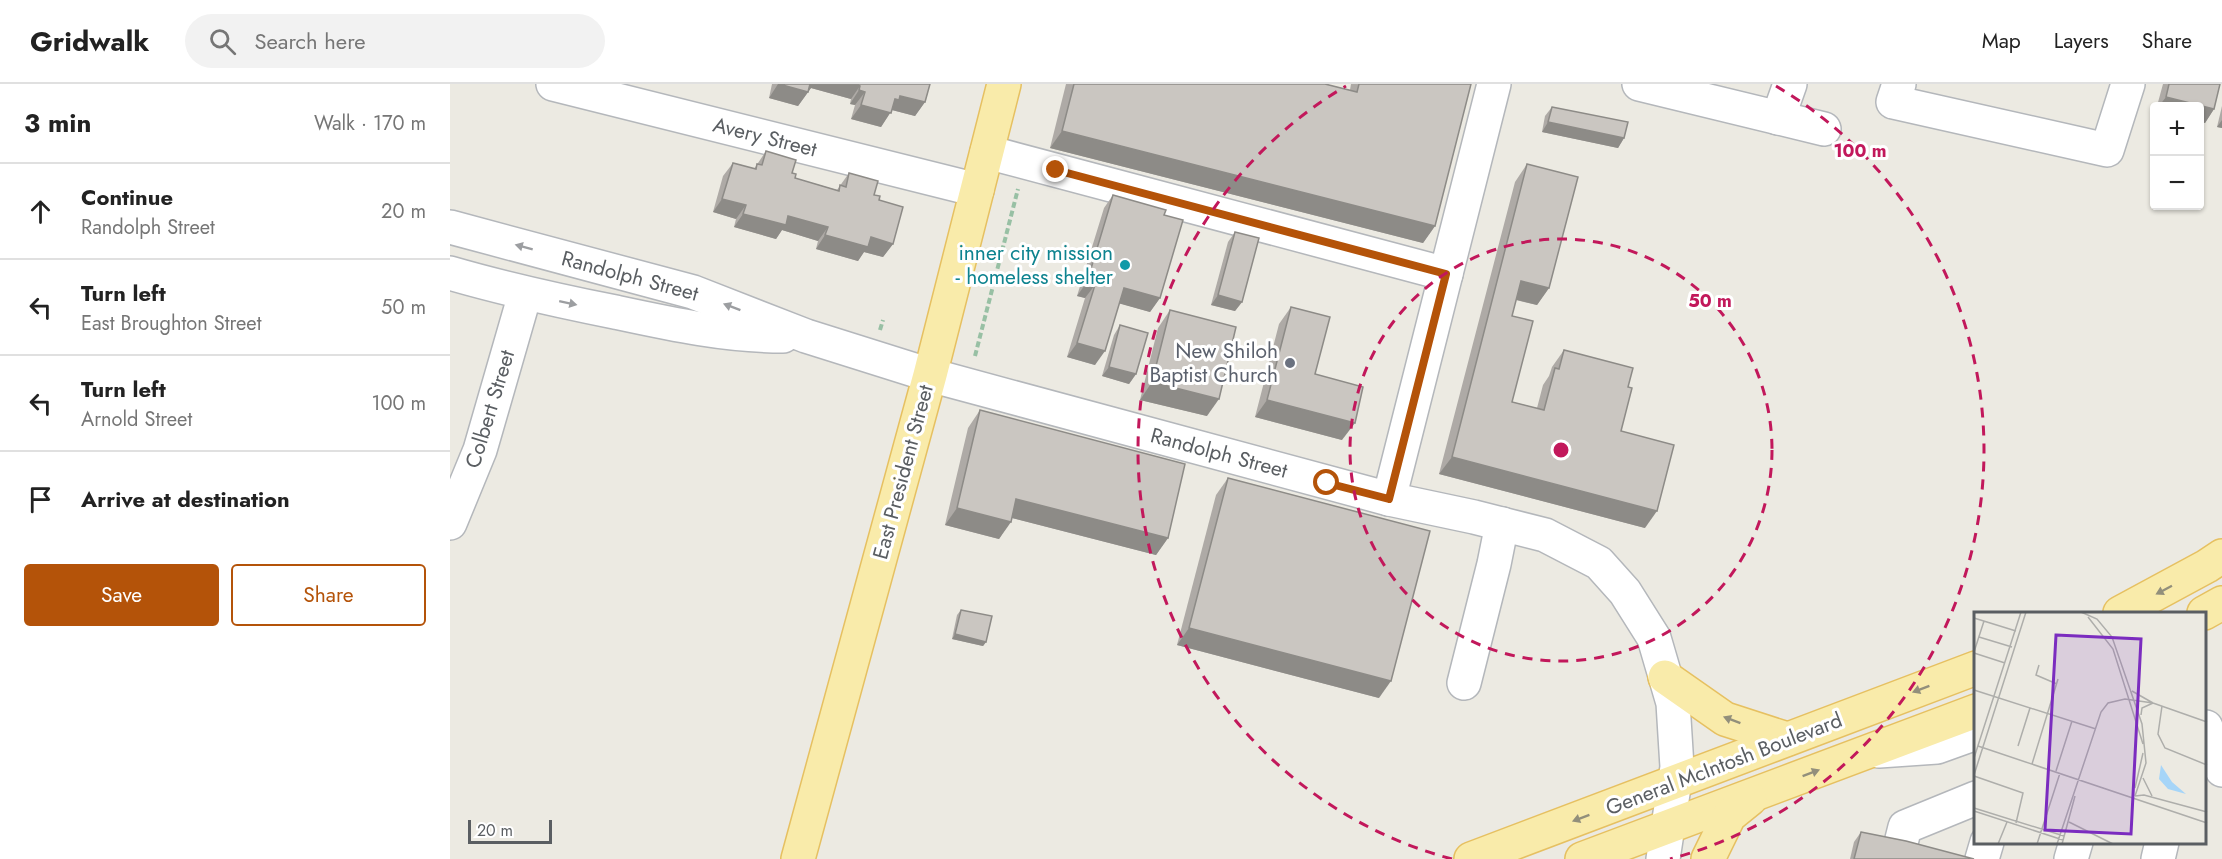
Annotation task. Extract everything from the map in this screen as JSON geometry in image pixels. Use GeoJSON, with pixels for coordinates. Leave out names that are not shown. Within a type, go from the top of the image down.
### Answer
{"type":"FeatureCollection","features":[{"type":"Feature","properties":{"kind":"main road","name":"East President Street"},"geometry":{"type":"LineString","coordinates":[[798,859],[930,375],[1004,84]]}},
{"type":"Feature","properties":{"kind":"main road"},"geometry":{"type":"LineString","coordinates":[[2123,612],[2215,561]]}},
{"type":"Feature","properties":{"kind":"main road"},"geometry":{"type":"LineString","coordinates":[[2207,612],[2222,603]]}},
{"type":"Feature","properties":{"kind":"main road","name":"General McIntosh Boulevard"},"geometry":{"type":"LineString","coordinates":[[1471,859],[1974,669]]}},
{"type":"Feature","properties":{"kind":"main road"},"geometry":{"type":"LineString","coordinates":[[1665,677],[1725,719],[1787,739]]}},
{"type":"Feature","properties":{"kind":"main road","name":"General McIntosh Boulevard"},"geometry":{"type":"LineString","coordinates":[[1582,859],[1974,712]]}},
{"type":"Feature","properties":{"kind":"main road"},"geometry":{"type":"LineString","coordinates":[[1708,859],[1729,816],[1756,794]]}},
{"type":"Feature","properties":{"kind":"street","name":"Avery Street"},"geometry":{"type":"LineString","coordinates":[[553,84],[977,190]]}},
{"type":"Feature","properties":{"kind":"street"},"geometry":{"type":"LineString","coordinates":[[1389,499],[1494,84]]}},
{"type":"Feature","properties":{"kind":"street"},"geometry":{"type":"LineString","coordinates":[[1639,84],[1824,129]]}},
{"type":"Feature","properties":{"kind":"street"},"geometry":{"type":"LineString","coordinates":[[1778,118],[1790,84]]}},
{"type":"Feature","properties":{"kind":"street"},"geometry":{"type":"LineString","coordinates":[[1899,84],[1893,102],[2108,150],[2128,84]]}},
{"type":"Feature","properties":{"kind":"street"},"geometry":{"type":"LineString","coordinates":[[987,152],[1446,274]]}},
{"type":"Feature","properties":{"kind":"street","name":"Randolph Street"},"geometry":{"type":"LineString","coordinates":[[450,227],[693,292],[806,336],[930,375],[1389,499],[1545,536],[1599,563],[1625,592],[1654,638],[1673,703],[1677,767],[1663,859]]}},
{"type":"Feature","properties":{"kind":"street","name":"Randolph Street"},"geometry":{"type":"LineString","coordinates":[[450,273],[525,294],[693,328],[748,336],[806,336]]}},
{"type":"Feature","properties":{"kind":"street","name":"Colbert Street"},"geometry":{"type":"LineString","coordinates":[[450,523],[480,450],[525,294]]}},
{"type":"Feature","properties":{"kind":"street"},"geometry":{"type":"LineString","coordinates":[[1464,683],[1502,524]]}},
{"type":"Feature","properties":{"kind":"street"},"geometry":{"type":"LineString","coordinates":[[2207,732],[2222,770]]}},
{"type":"Feature","properties":{"kind":"street"},"geometry":{"type":"LineString","coordinates":[[1865,752],[1936,747],[1974,734]]}},
{"type":"Feature","properties":{"kind":"street"},"geometry":{"type":"LineString","coordinates":[[2207,767],[2222,770]]}},
{"type":"Feature","properties":{"kind":"street"},"geometry":{"type":"LineString","coordinates":[[1899,851],[1905,827],[1974,799]]}},
{"type":"Feature","properties":{"kind":"street"},"geometry":{"type":"LineString","coordinates":[[1982,859],[1987,844]]}},
{"type":"Feature","properties":{"kind":"street"},"geometry":{"type":"LineString","coordinates":[[2072,859],[2076,844]]}},
{"type":"Feature","properties":{"kind":"street"},"geometry":{"type":"LineString","coordinates":[[2158,859],[2162,844]]}},
{"type":"Feature","properties":{"kind":"path"},"geometry":{"type":"LineString","coordinates":[[968,385],[1019,183]]}},
{"type":"Feature","properties":{"kind":"building"},"geometry":{"type":"Polygon","coordinates":[[[779,84],[810,84],[808,92],[779,84]]]}},
{"type":"Feature","properties":{"kind":"building"},"geometry":{"type":"Polygon","coordinates":[[[855,84],[930,84],[925,102],[900,96],[899,100],[895,99],[891,113],[861,105],[865,92],[859,90],[860,86],[855,84]]]}},
{"type":"Feature","properties":{"kind":"building"},"geometry":{"type":"Polygon","coordinates":[[[1074,84],[1325,84],[1357,92],[1359,84],[1471,84],[1435,226],[1062,131],[1074,84]]]}},
{"type":"Feature","properties":{"kind":"building"},"geometry":{"type":"Polygon","coordinates":[[[2169,84],[2220,84],[2214,109],[2204,106],[2204,102],[2186,102],[2166,97],[2169,84]]]}},
{"type":"Feature","properties":{"kind":"building"},"geometry":{"type":"Polygon","coordinates":[[[1552,107],[1628,122],[1624,138],[1548,122],[1552,107]]]}},
{"type":"Feature","properties":{"kind":"building"},"geometry":{"type":"Polygon","coordinates":[[[766,151],[796,160],[792,173],[796,174],[795,178],[839,191],[840,185],[846,187],[849,173],[878,181],[874,195],[880,196],[879,200],[903,207],[893,244],[871,237],[868,247],[825,235],[828,227],[788,216],[786,225],[743,214],[746,205],[722,199],[733,163],[756,169],[757,164],[762,165],[766,151]]]}},
{"type":"Feature","properties":{"kind":"building"},"geometry":{"type":"Polygon","coordinates":[[[1527,164],[1578,177],[1549,288],[1521,281],[1512,316],[1533,321],[1512,402],[1544,410],[1555,368],[1559,369],[1564,350],[1633,368],[1628,387],[1632,388],[1621,431],[1674,445],[1657,511],[1452,457],[1527,164]]]}},
{"type":"Feature","properties":{"kind":"building","name":"inner city mission - homeless shelter"},"geometry":{"type":"Polygon","coordinates":[[[1113,195],[1166,210],[1164,215],[1183,220],[1160,298],[1124,288],[1105,351],[1077,343],[1095,285],[1087,282],[1113,195]]]}},
{"type":"Feature","properties":{"kind":"building"},"geometry":{"type":"Polygon","coordinates":[[[1235,232],[1259,238],[1242,302],[1218,295],[1235,232]]]}},
{"type":"Feature","properties":{"kind":"building"},"geometry":{"type":"Polygon","coordinates":[[[1291,307],[1330,317],[1315,374],[1363,387],[1355,423],[1267,400],[1291,307]]]}},
{"type":"Feature","properties":{"kind":"building"},"geometry":{"type":"Polygon","coordinates":[[[1170,310],[1236,327],[1219,399],[1152,382],[1170,310]]]}},
{"type":"Feature","properties":{"kind":"building"},"geometry":{"type":"Polygon","coordinates":[[[1120,325],[1148,333],[1136,374],[1109,367],[1120,325]]]}},
{"type":"Feature","properties":{"kind":"building"},"geometry":{"type":"Polygon","coordinates":[[[980,410],[1185,464],[1168,538],[1016,499],[1011,522],[957,508],[980,410]]]}},
{"type":"Feature","properties":{"kind":"building"},"geometry":{"type":"Polygon","coordinates":[[[1228,478],[1430,531],[1391,681],[1189,628],[1228,478]]]}},
{"type":"Feature","properties":{"kind":"building"},"geometry":{"type":"Polygon","coordinates":[[[961,610],[992,616],[986,642],[955,634],[961,610]]]}},
{"type":"Feature","properties":{"kind":"building"},"geometry":{"type":"Polygon","coordinates":[[[1861,832],[1906,841],[1974,859],[1854,859],[1861,832]]]}},
{"type":"Feature","properties":{"kind":"place","name":"inner city mission - homeless shelter"},"geometry":{"type":"Point","coordinates":[1125,265]}},
{"type":"Feature","properties":{"kind":"place","name":"New Shiloh Baptist Church"},"geometry":{"type":"Point","coordinates":[1290,363]}},
{"type":"Feature","properties":{"kind":"route"},"geometry":{"type":"LineString","coordinates":[[1056,170],[1446,274],[1389,499],[1327,483]]}}]}
